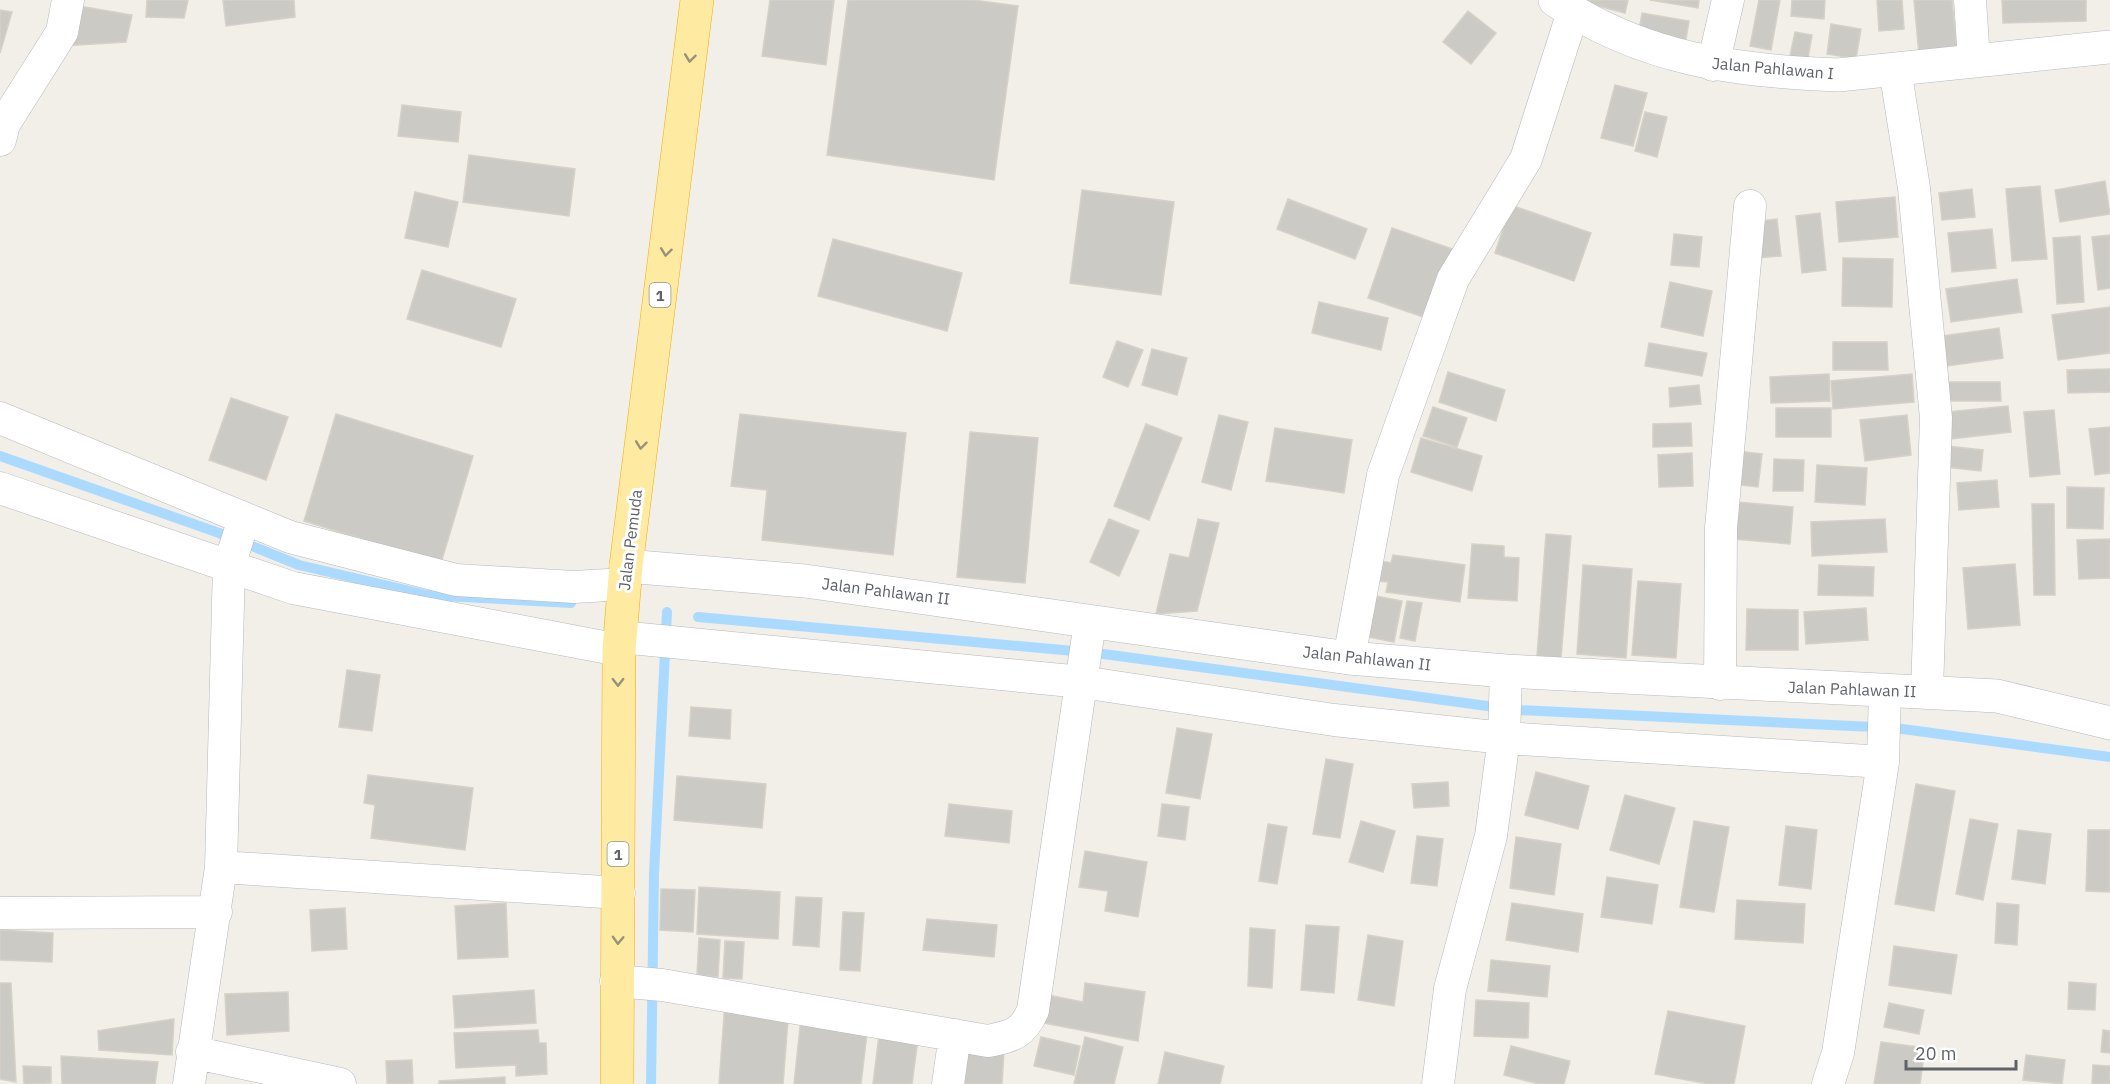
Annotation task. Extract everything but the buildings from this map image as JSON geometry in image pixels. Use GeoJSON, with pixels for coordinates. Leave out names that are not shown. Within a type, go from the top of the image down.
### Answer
{"type":"FeatureCollection","features":[{"type":"Feature","properties":{"kind":"highway","name":"Jalan Pemuda"},"geometry":{"type":"LineString","coordinates":[[617,1084],[624,981],[619,893],[620,637],[625,580],[697,0]]}},
{"type":"Feature","properties":{"kind":"street"},"geometry":{"type":"LineString","coordinates":[[0,140],[4,124],[62,32],[68,0]]}},
{"type":"Feature","properties":{"kind":"street"},"geometry":{"type":"LineString","coordinates":[[1713,65],[1728,0]]}},
{"type":"Feature","properties":{"kind":"street"},"geometry":{"type":"LineString","coordinates":[[1970,0],[1974,60]]}},
{"type":"Feature","properties":{"kind":"street"},"geometry":{"type":"LineString","coordinates":[[1349,658],[1383,474],[1453,279],[1526,159],[1547,94],[1564,6]]}},
{"type":"Feature","properties":{"kind":"street","name":"Jalan Pahlawan I"},"geometry":{"type":"LineString","coordinates":[[1564,6],[1654,49],[1713,65],[1838,75],[2110,47]]}},
{"type":"Feature","properties":{"kind":"street"},"geometry":{"type":"LineString","coordinates":[[1895,69],[1914,188],[1936,418],[1927,692]]}},
{"type":"Feature","properties":{"kind":"street"},"geometry":{"type":"LineString","coordinates":[[1720,684],[1721,528],[1750,206]]}},
{"type":"Feature","properties":{"kind":"street"},"geometry":{"type":"LineString","coordinates":[[0,418],[236,542],[293,588],[620,637],[669,642],[1086,653],[1334,720],[1505,707],[1884,728],[1838,1053],[1828,1084]]}},
{"type":"Feature","properties":{"kind":"street"},"geometry":{"type":"LineString","coordinates":[[0,488],[236,542],[290,537],[456,580],[574,587],[625,580]]}},
{"type":"Feature","properties":{"kind":"street"},"geometry":{"type":"LineString","coordinates":[[189,1084],[221,867],[236,542]]}},
{"type":"Feature","properties":{"kind":"street","name":"Jalan Pahlawan II"},"geometry":{"type":"LineString","coordinates":[[625,580],[805,581],[947,599],[1086,653],[1349,658],[1505,707],[1720,684],[1884,728],[1927,692],[1997,696],[2110,723]]}},
{"type":"Feature","properties":{"kind":"street"},"geometry":{"type":"LineString","coordinates":[[624,981],[663,985],[988,1041],[1005,1037],[1027,1025],[1033,1010],[1086,653]]}},
{"type":"Feature","properties":{"kind":"street"},"geometry":{"type":"LineString","coordinates":[[1438,1084],[1450,989],[1491,836],[1505,707]]}},
{"type":"Feature","properties":{"kind":"street"},"geometry":{"type":"LineString","coordinates":[[221,867],[619,893]]}},
{"type":"Feature","properties":{"kind":"street"},"geometry":{"type":"LineString","coordinates":[[0,914],[216,912]]}},
{"type":"Feature","properties":{"kind":"street"},"geometry":{"type":"LineString","coordinates":[[948,1084],[955,1035]]}},
{"type":"Feature","properties":{"kind":"street"},"geometry":{"type":"LineString","coordinates":[[192,1052],[340,1084]]}},
{"type":"Feature","properties":{"kind":"waterway"},"geometry":{"type":"LineString","coordinates":[[0,456],[222,534],[299,565],[427,595],[571,603]]}},
{"type":"Feature","properties":{"kind":"waterway"},"geometry":{"type":"LineString","coordinates":[[651,1084],[654,874],[667,612]]}},
{"type":"Feature","properties":{"kind":"waterway"},"geometry":{"type":"LineString","coordinates":[[698,617],[1096,653],[1517,710],[1895,728],[2110,757]]}}]}
